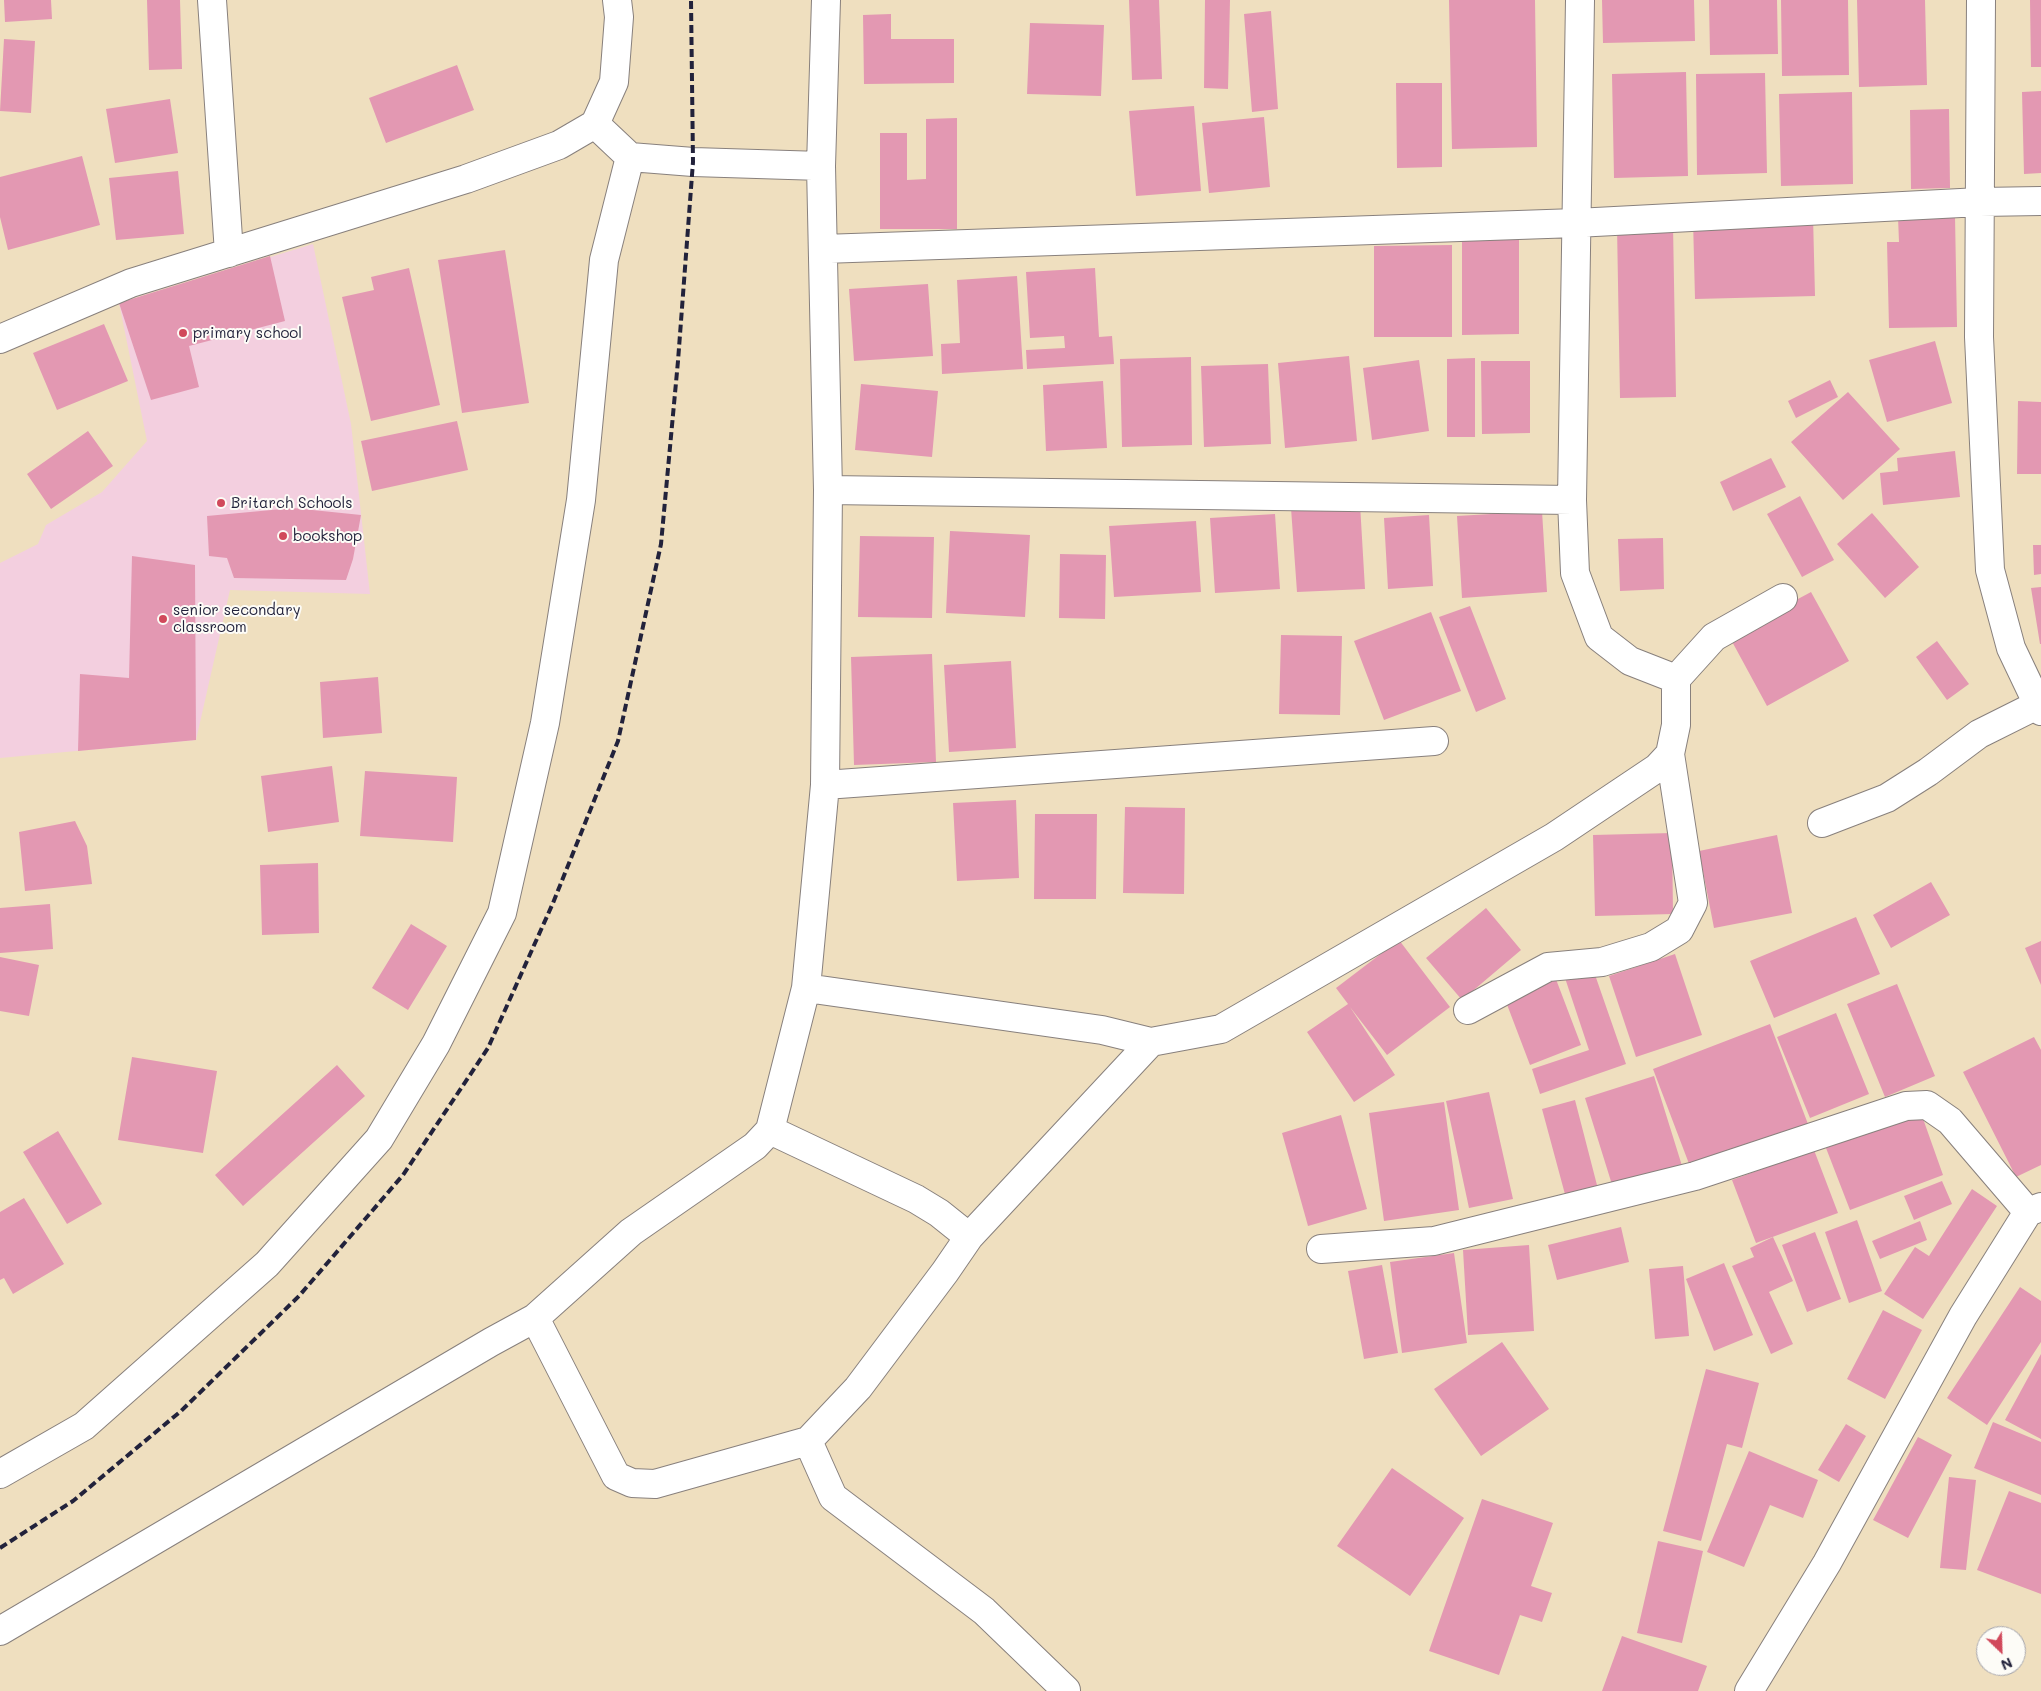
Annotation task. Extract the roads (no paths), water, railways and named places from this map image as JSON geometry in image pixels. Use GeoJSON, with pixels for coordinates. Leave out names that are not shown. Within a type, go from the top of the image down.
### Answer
{"type":"FeatureCollection","features":[{"type":"Feature","properties":{"kind":"street"},"geometry":{"type":"LineString","coordinates":[[212,0],[229,253]]}},
{"type":"Feature","properties":{"kind":"street"},"geometry":{"type":"LineString","coordinates":[[0,339],[131,283],[466,179],[559,145],[595,124],[614,82],[619,17],[617,0]]}},
{"type":"Feature","properties":{"kind":"street"},"geometry":{"type":"LineString","coordinates":[[0,1631],[491,1342],[535,1318],[632,1232],[755,1146],[770,1130],[806,988],[825,785],[828,490],[821,166],[826,0]]}},
{"type":"Feature","properties":{"kind":"street"},"geometry":{"type":"LineString","coordinates":[[1580,0],[1572,500],[1575,573],[1599,637],[1630,662],[1676,679]]}},
{"type":"Feature","properties":{"kind":"street"},"geometry":{"type":"LineString","coordinates":[[1822,823],[1888,798],[1980,734],[2039,708],[2011,648],[1990,570],[1979,337],[1981,0]]}},
{"type":"Feature","properties":{"kind":"street"},"geometry":{"type":"LineString","coordinates":[[595,124],[630,157],[693,162],[821,166]]}},
{"type":"Feature","properties":{"kind":"street"},"geometry":{"type":"LineString","coordinates":[[0,1474],[84,1426],[274,1257],[378,1139],[436,1044],[502,914],[545,723],[581,500],[604,260],[630,157]]}},
{"type":"Feature","properties":{"kind":"street"},"geometry":{"type":"LineString","coordinates":[[823,249],[1576,223],[1980,202],[2041,201]]}},
{"type":"Feature","properties":{"kind":"street"},"geometry":{"type":"LineString","coordinates":[[828,490],[1572,500]]}},
{"type":"Feature","properties":{"kind":"street"},"geometry":{"type":"LineString","coordinates":[[1468,1010],[1548,967],[1602,962],[1651,948],[1679,930],[1692,903],[1670,754],[1676,725],[1676,679],[1714,636],[1783,598]]}},
{"type":"Feature","properties":{"kind":"street"},"geometry":{"type":"LineString","coordinates":[[825,785],[1434,741]]}},
{"type":"Feature","properties":{"kind":"street"},"geometry":{"type":"LineString","coordinates":[[806,988],[1102,1030],[1151,1042],[1221,1029],[1554,837],[1657,768],[1670,754]]}},
{"type":"Feature","properties":{"kind":"street"},"geometry":{"type":"LineString","coordinates":[[535,1318],[616,1476],[632,1483],[655,1484],[808,1441],[858,1388],[969,1237],[1151,1042]]}},
{"type":"Feature","properties":{"kind":"street"},"geometry":{"type":"LineString","coordinates":[[1321,1249],[1434,1241],[1695,1176],[1906,1106],[1927,1105],[1950,1121],[2034,1210],[1962,1316],[1827,1563],[1749,1691]]}},
{"type":"Feature","properties":{"kind":"street"},"geometry":{"type":"LineString","coordinates":[[770,1130],[916,1199],[939,1213],[969,1237]]}},
{"type":"Feature","properties":{"kind":"street"},"geometry":{"type":"LineString","coordinates":[[808,1441],[834,1497],[984,1610],[1066,1690]]}},
{"type":"Feature","properties":{"kind":"railway"},"geometry":{"type":"LineString","coordinates":[[0,1548],[73,1501],[181,1411],[299,1296],[403,1175],[488,1048],[553,903],[618,741],[661,544],[678,361],[693,162],[691,0]]}},
{"type":"Feature","properties":{"kind":"place","name":"primary school"},"geometry":{"type":"Point","coordinates":[183,333]}},
{"type":"Feature","properties":{"kind":"place","name":"Britarch Schools"},"geometry":{"type":"Point","coordinates":[221,503]}},
{"type":"Feature","properties":{"kind":"place","name":"bookshop"},"geometry":{"type":"Point","coordinates":[283,536]}},
{"type":"Feature","properties":{"kind":"place","name":"senior secondary classroom"},"geometry":{"type":"Point","coordinates":[163,619]}}]}
